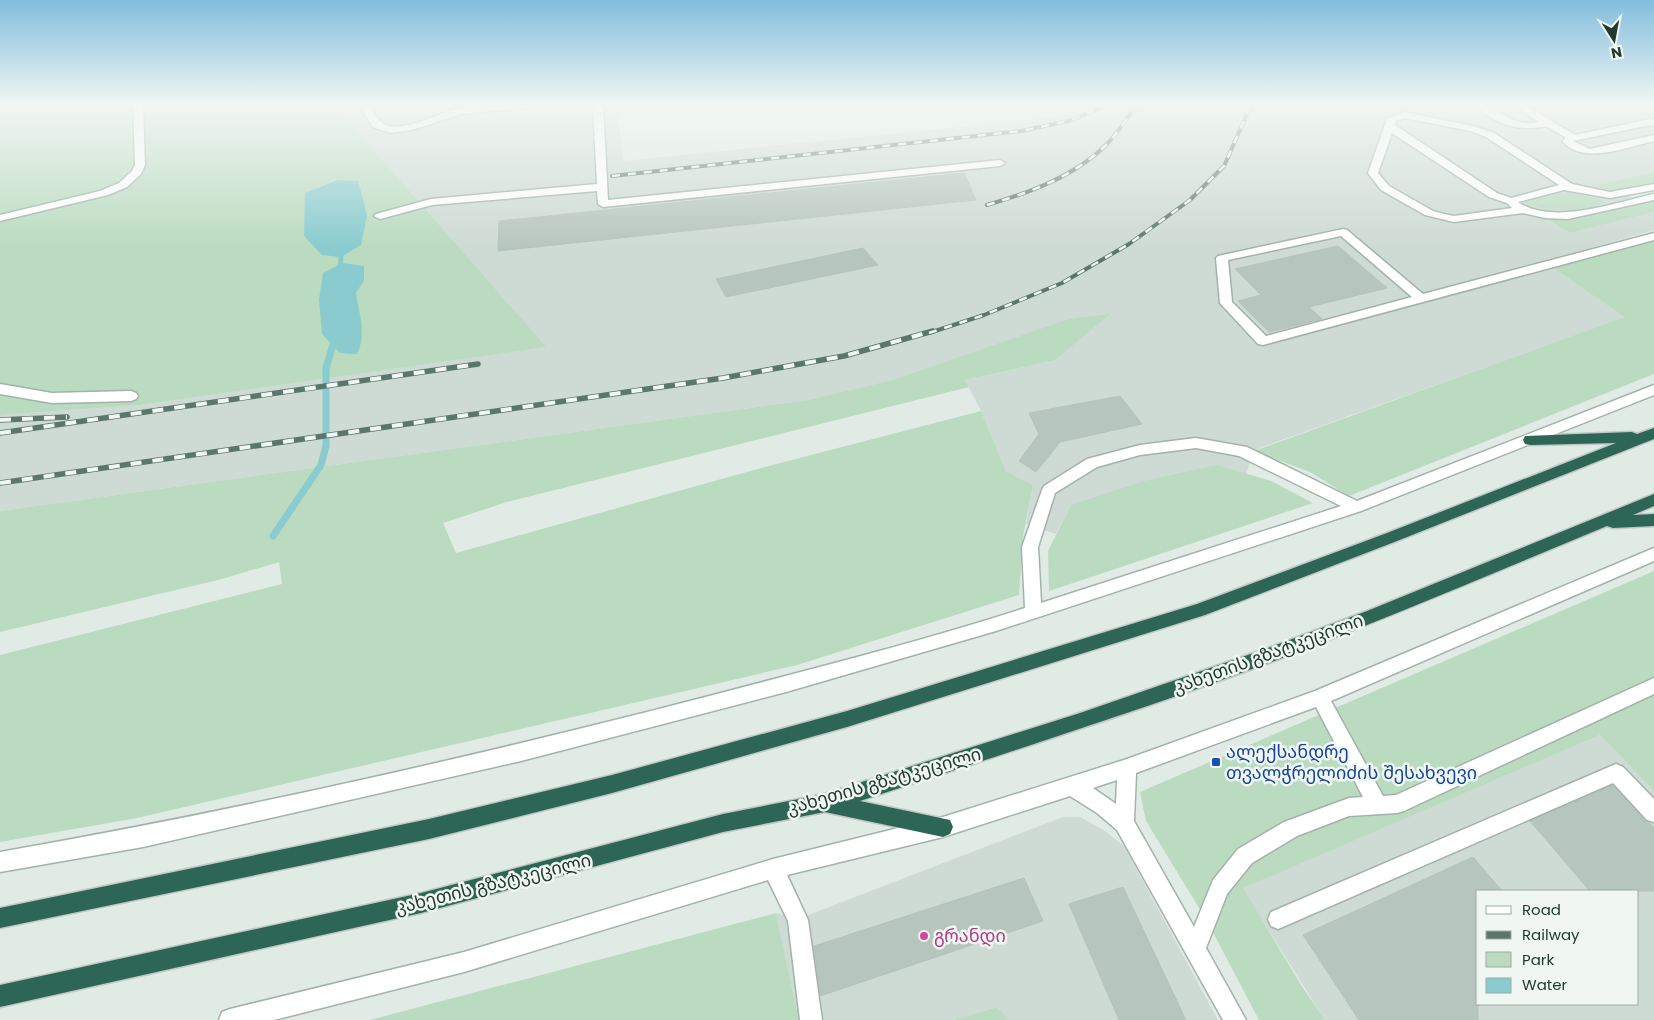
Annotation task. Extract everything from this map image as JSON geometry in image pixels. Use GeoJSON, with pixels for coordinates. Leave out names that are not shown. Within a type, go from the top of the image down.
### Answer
{"type":"FeatureCollection","features":[{"type":"Feature","properties":{"kind":"highway"},"geometry":{"type":"LineString","coordinates":[[1530,440],[1649,435]]}},
{"type":"Feature","properties":{"kind":"highway"},"geometry":{"type":"LineString","coordinates":[[0,918],[438,826],[612,784],[847,719],[1199,610],[1392,537],[1649,435]]}},
{"type":"Feature","properties":{"kind":"highway","name":"კახეთის გზატკეცილი"},"geometry":{"type":"LineString","coordinates":[[0,996],[421,902],[724,824],[824,802],[1080,721],[1270,655],[1373,616],[1654,500]]}},
{"type":"Feature","properties":{"kind":"highway"},"geometry":{"type":"LineString","coordinates":[[1601,523],[1654,520]]}},
{"type":"Feature","properties":{"kind":"highway"},"geometry":{"type":"LineString","coordinates":[[824,802],[943,827]]}},
{"type":"Feature","properties":{"kind":"street"},"geometry":{"type":"LineString","coordinates":[[0,218],[104,193],[123,185],[137,172],[140,165],[140,153]]}},
{"type":"Feature","properties":{"kind":"street"},"geometry":{"type":"LineString","coordinates":[[600,153],[603,204],[1000,164]]}},
{"type":"Feature","properties":{"kind":"street"},"geometry":{"type":"LineString","coordinates":[[1380,153],[1373,173],[1385,188],[1429,213],[1454,219],[1524,210]]}},
{"type":"Feature","properties":{"kind":"street"},"geometry":{"type":"LineString","coordinates":[[1429,153],[1493,196],[1511,201],[1569,187]]}},
{"type":"Feature","properties":{"kind":"street"},"geometry":{"type":"LineString","coordinates":[[1517,153],[1569,187],[1610,195],[1654,187]]}},
{"type":"Feature","properties":{"kind":"street"},"geometry":{"type":"LineString","coordinates":[[380,216],[432,202],[602,187]]}},
{"type":"Feature","properties":{"kind":"street"},"geometry":{"type":"LineString","coordinates":[[1511,201],[1515,206],[1524,210],[1556,216],[1568,216],[1654,197]]}},
{"type":"Feature","properties":{"kind":"street"},"geometry":{"type":"LineString","coordinates":[[1420,298],[1343,232],[1222,258],[1226,303],[1263,341],[1654,236]]}},
{"type":"Feature","properties":{"kind":"street"},"geometry":{"type":"LineString","coordinates":[[0,389],[52,398],[131,396]]}},
{"type":"Feature","properties":{"kind":"street"},"geometry":{"type":"LineString","coordinates":[[0,862],[143,837],[521,752],[786,684],[996,624],[1356,507],[1654,390]]}},
{"type":"Feature","properties":{"kind":"street"},"geometry":{"type":"LineString","coordinates":[[1033,611],[1030,547],[1049,490],[1092,463],[1140,450],[1196,443],[1242,452],[1356,507]]}},
{"type":"Feature","properties":{"kind":"street"},"geometry":{"type":"LineString","coordinates":[[230,1020],[464,962],[773,869],[943,827],[1072,786],[1127,768],[1320,696],[1654,554]]}},
{"type":"Feature","properties":{"kind":"street"},"geometry":{"type":"LineString","coordinates":[[1195,949],[1220,887],[1245,856],[1291,830],[1349,807],[1397,804],[1654,686]]}},
{"type":"Feature","properties":{"kind":"street"},"geometry":{"type":"LineString","coordinates":[[1320,696],[1330,718],[1378,805]]}},
{"type":"Feature","properties":{"kind":"street"},"geometry":{"type":"LineString","coordinates":[[1124,823],[1127,768]]}},
{"type":"Feature","properties":{"kind":"street"},"geometry":{"type":"LineString","coordinates":[[1278,919],[1616,773],[1654,813]]}},
{"type":"Feature","properties":{"kind":"street"},"geometry":{"type":"LineString","coordinates":[[1072,786],[1104,806],[1124,823],[1235,1020]]}},
{"type":"Feature","properties":{"kind":"street"},"geometry":{"type":"LineString","coordinates":[[773,869],[798,920],[811,1020]]}},
{"type":"Feature","properties":{"kind":"shaded area"},"geometry":{"type":"Polygon","coordinates":[[[376,153],[622,153],[623,161],[706,153],[1654,153],[1654,172],[1594,187],[1605,191],[1622,191],[1640,203],[1572,219],[1548,220],[1570,233],[1654,212],[1654,230],[1544,261],[1626,317],[1254,450],[1246,474],[1217,465],[1071,505],[1056,534],[1026,524],[1033,485],[1006,471],[981,411],[965,380],[1055,360],[896,379],[808,400],[0,511],[0,415],[140,405],[545,347],[376,153]]]}},
{"type":"Feature","properties":{"kind":"shaded area"},"geometry":{"type":"Polygon","coordinates":[[[1600,735],[1654,791],[1654,1020],[1325,1020],[1242,888],[1600,735]]]}},
{"type":"Feature","properties":{"kind":"shaded area"},"geometry":{"type":"Polygon","coordinates":[[[1063,817],[1080,817],[1105,831],[1124,846],[1218,1020],[1009,1020],[997,1007],[953,1020],[799,1020],[776,913],[798,919],[1063,817]]]}},
{"type":"Feature","properties":{"kind":"green space"},"geometry":{"type":"Polygon","coordinates":[[[0,153],[376,153],[546,347],[140,405],[0,415],[0,153]],[[323,273],[362,334],[356,293],[364,281],[323,273]]]}},
{"type":"Feature","properties":{"kind":"green space"},"geometry":{"type":"Polygon","coordinates":[[[1654,172],[1654,184],[1615,192],[1594,186],[1654,172]]]}},
{"type":"Feature","properties":{"kind":"green space"},"geometry":{"type":"Polygon","coordinates":[[[1572,191],[1606,202],[1598,206],[1578,210],[1557,210],[1528,205],[1524,202],[1572,191]]]}},
{"type":"Feature","properties":{"kind":"green space"},"geometry":{"type":"Polygon","coordinates":[[[1654,199],[1654,212],[1570,233],[1547,219],[1572,219],[1654,199]]]}},
{"type":"Feature","properties":{"kind":"green space"},"geometry":{"type":"Polygon","coordinates":[[[1654,241],[1654,374],[1349,496],[1310,472],[1254,451],[1625,317],[1553,268],[1654,241]]]}},
{"type":"Feature","properties":{"kind":"green space"},"geometry":{"type":"Polygon","coordinates":[[[1110,314],[1055,360],[965,380],[969,387],[507,502],[443,523],[456,553],[761,468],[981,411],[1006,471],[1033,485],[1023,537],[1019,595],[797,665],[137,818],[0,842],[0,655],[282,584],[279,562],[222,579],[0,632],[0,511],[808,400],[896,379],[1069,319],[1110,314]]]}},
{"type":"Feature","properties":{"kind":"green space"},"geometry":{"type":"Polygon","coordinates":[[[1217,465],[1271,481],[1313,503],[1049,591],[1048,551],[1071,505],[1144,481],[1217,465]]]}},
{"type":"Feature","properties":{"kind":"green space"},"geometry":{"type":"Polygon","coordinates":[[[1654,571],[1654,791],[1600,735],[1243,888],[1301,985],[1325,1020],[1259,1020],[1207,921],[1146,821],[1140,792],[1654,571]]]}},
{"type":"Feature","properties":{"kind":"green space"},"geometry":{"type":"Polygon","coordinates":[[[776,913],[799,1020],[370,1020],[776,913]]]}},
{"type":"Feature","properties":{"kind":"green space"},"geometry":{"type":"Polygon","coordinates":[[[997,1007],[1009,1020],[953,1020],[997,1007]]]}},
{"type":"Feature","properties":{"kind":"water"},"geometry":{"type":"Polygon","coordinates":[[[338,180],[358,181],[367,215],[361,245],[341,257],[322,255],[304,236],[305,193],[338,180]]]}},
{"type":"Feature","properties":{"kind":"water"},"geometry":{"type":"Polygon","coordinates":[[[342,263],[364,266],[364,281],[356,293],[362,332],[357,354],[340,353],[322,334],[319,299],[323,273],[342,263]]]}},
{"type":"Feature","properties":{"kind":"building"},"geometry":{"type":"Polygon","coordinates":[[[964,173],[976,200],[498,251],[499,221],[964,173]]]}},
{"type":"Feature","properties":{"kind":"building"},"geometry":{"type":"Polygon","coordinates":[[[1338,246],[1387,288],[1309,307],[1322,319],[1269,332],[1238,301],[1261,295],[1235,269],[1338,246]]]}},
{"type":"Feature","properties":{"kind":"building"},"geometry":{"type":"Polygon","coordinates":[[[863,248],[878,265],[726,297],[716,279],[863,248]]]}},
{"type":"Feature","properties":{"kind":"building"},"geometry":{"type":"Polygon","coordinates":[[[1120,396],[1142,424],[1060,442],[1036,472],[1019,461],[1039,434],[1029,413],[1120,396]]]}},
{"type":"Feature","properties":{"kind":"building"},"geometry":{"type":"Polygon","coordinates":[[[1613,785],[1646,821],[1654,827],[1654,891],[1589,890],[1530,821],[1613,785]]]}},
{"type":"Feature","properties":{"kind":"building"},"geometry":{"type":"Polygon","coordinates":[[[1473,857],[1501,890],[1476,890],[1476,1005],[1478,1005],[1478,1020],[1359,1020],[1303,935],[1473,857]]]}},
{"type":"Feature","properties":{"kind":"building","name":"გრანდი"},"geometry":{"type":"Polygon","coordinates":[[[1024,878],[1043,921],[820,996],[814,946],[1024,878]]]}},
{"type":"Feature","properties":{"kind":"building"},"geometry":{"type":"Polygon","coordinates":[[[1123,887],[1186,1020],[1119,1020],[1069,904],[1123,887]]]}},
{"type":"Feature","properties":{"kind":"waterway"},"geometry":{"type":"LineString","coordinates":[[340,270],[341,257]]}},
{"type":"Feature","properties":{"kind":"waterway"},"geometry":{"type":"LineString","coordinates":[[273,536],[321,465],[326,446],[326,368],[335,338]]}},
{"type":"Feature","properties":{"kind":"railway"},"geometry":{"type":"LineString","coordinates":[[612,176],[825,153]]}},
{"type":"Feature","properties":{"kind":"railway"},"geometry":{"type":"LineString","coordinates":[[987,205],[1051,182],[1080,166],[1098,153]]}},
{"type":"Feature","properties":{"kind":"railway"},"geometry":{"type":"LineString","coordinates":[[929,333],[984,315],[1062,283],[1129,244],[1190,200],[1224,166],[1230,153]]}},
{"type":"Feature","properties":{"kind":"railway"},"geometry":{"type":"LineString","coordinates":[[0,483],[723,378],[844,356],[933,331]]}},
{"type":"Feature","properties":{"kind":"railway"},"geometry":{"type":"LineString","coordinates":[[0,433],[478,364]]}},
{"type":"Feature","properties":{"kind":"railway"},"geometry":{"type":"LineString","coordinates":[[0,420],[67,417]]}},
{"type":"Feature","properties":{"kind":"place","name":"ალექსანდრე თვალჭრელიძის შესახვევი"},"geometry":{"type":"Point","coordinates":[1216,762]}},
{"type":"Feature","properties":{"kind":"place","name":"გრანდი"},"geometry":{"type":"Point","coordinates":[924,936]}}]}
